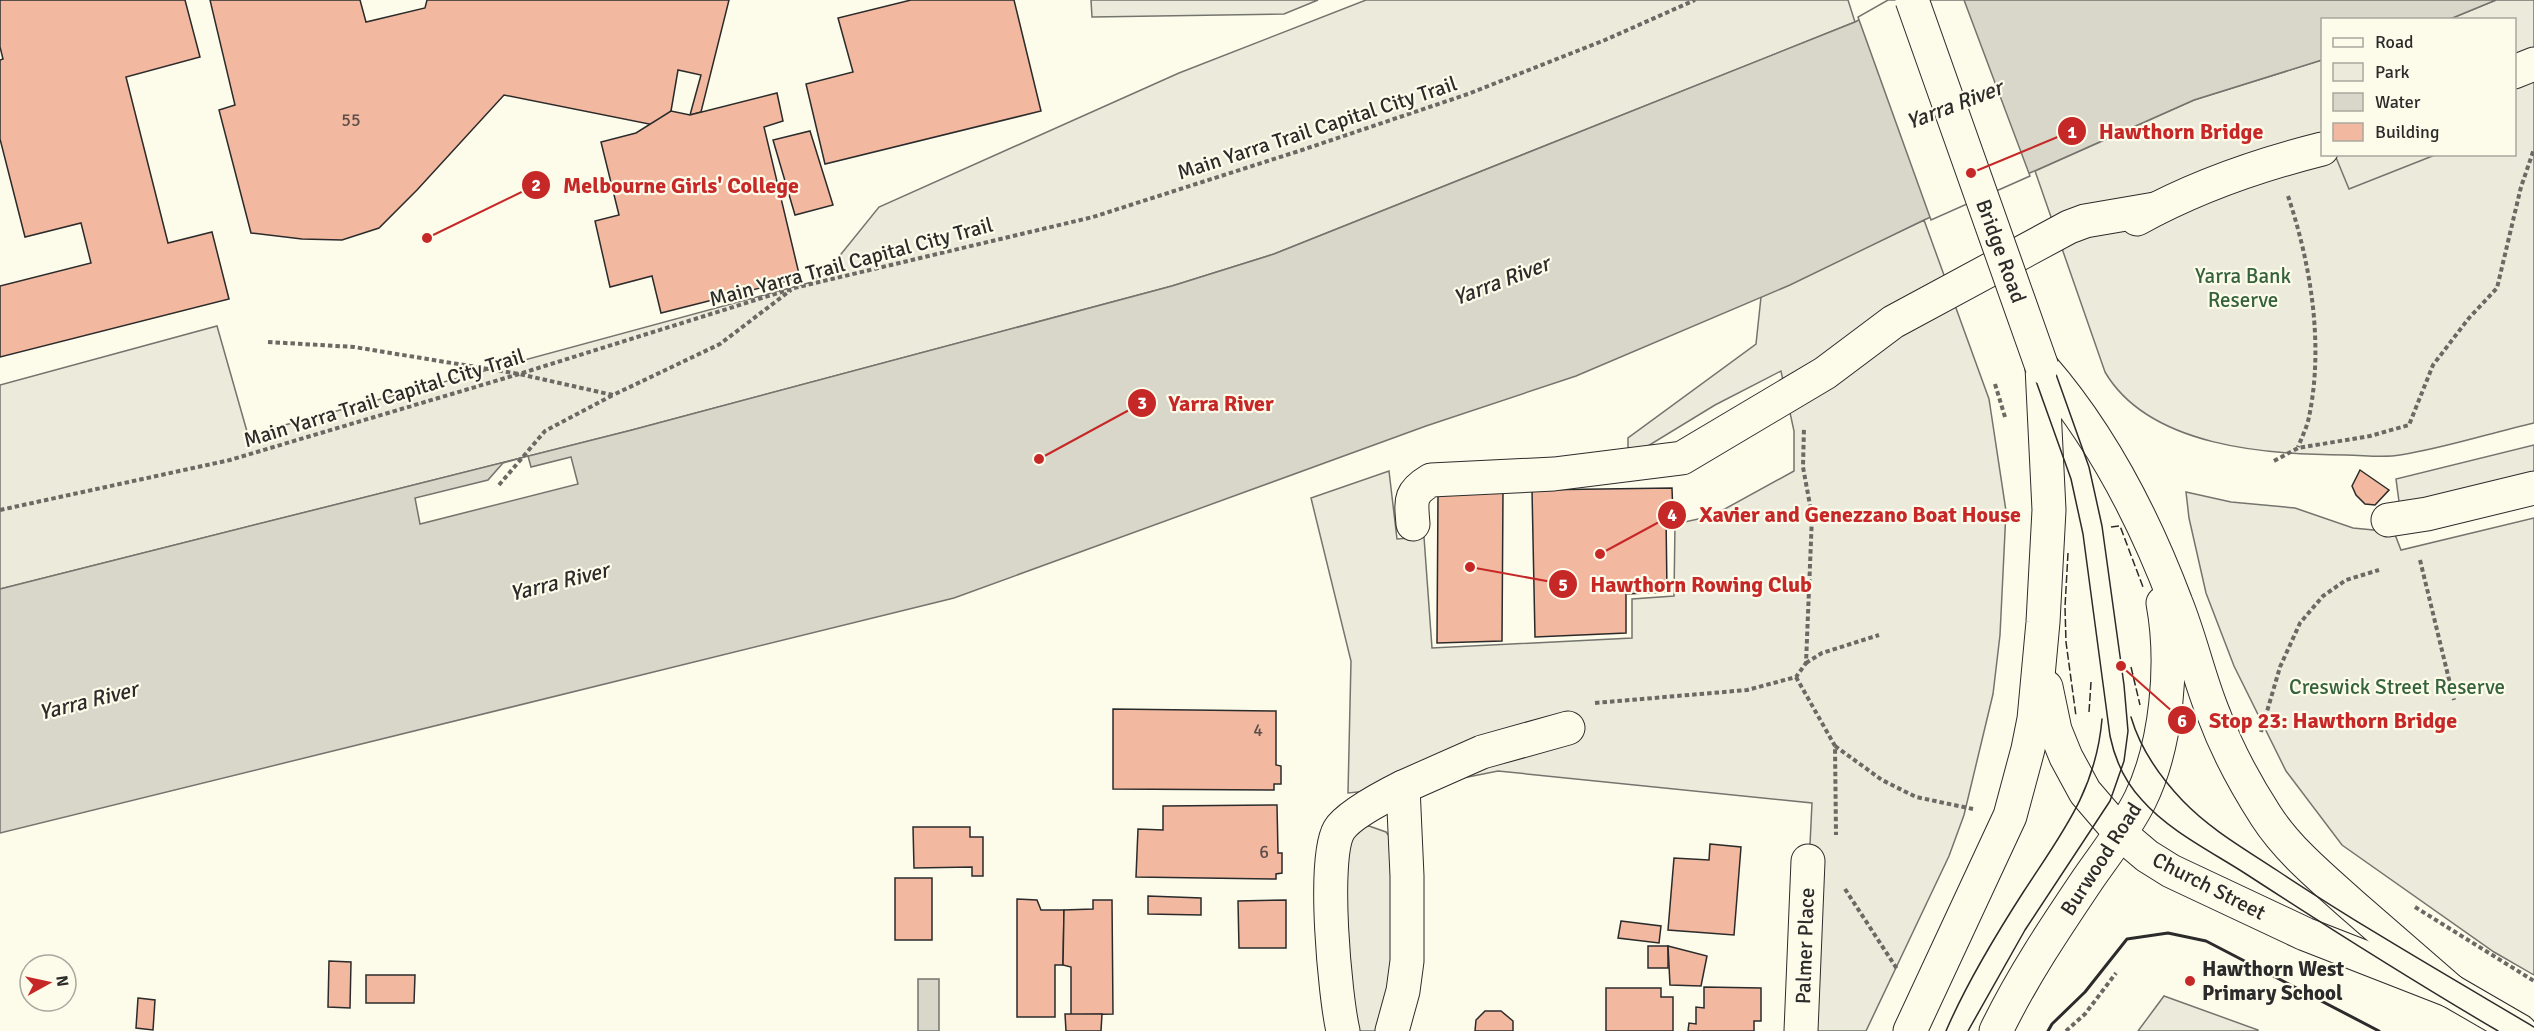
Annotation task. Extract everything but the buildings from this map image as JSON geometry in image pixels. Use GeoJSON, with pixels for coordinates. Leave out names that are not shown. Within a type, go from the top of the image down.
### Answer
{"type":"FeatureCollection","features":[{"type":"Feature","properties":{"kind":"main road","name":"Bridge Road"},"geometry":{"type":"LineString","coordinates":[[1912,0],[2042,367],[2049,510],[2043,622]]}},
{"type":"Feature","properties":{"kind":"main road"},"geometry":{"type":"LineString","coordinates":[[2516,71],[2534,64]]}},
{"type":"Feature","properties":{"kind":"main road"},"geometry":{"type":"LineString","coordinates":[[1413,524],[1412,504],[1418,488],[1431,480],[1554,474],[1682,458],[1825,373],[1893,322],[2026,251],[2070,247],[2095,241],[2218,181],[2276,161],[2321,149]]}},
{"type":"Feature","properties":{"kind":"main road","name":"Bridge Road"},"geometry":{"type":"LineString","coordinates":[[2042,367],[2062,390],[2105,452],[2146,532]]}},
{"type":"Feature","properties":{"kind":"main road"},"geometry":{"type":"LineString","coordinates":[[2388,520],[2427,514],[2534,488]]}},
{"type":"Feature","properties":{"kind":"main road","name":"Burwood Road"},"geometry":{"type":"LineString","coordinates":[[1996,1031],[2038,954],[2121,834],[2140,799],[2154,764],[2166,692],[2167,652],[2165,614],[2146,532]]}},
{"type":"Feature","properties":{"kind":"main road","name":"Church Street"},"geometry":{"type":"LineString","coordinates":[[2146,532],[2176,603],[2214,715],[2229,749],[2267,816],[2286,842],[2322,878],[2451,991]]}},
{"type":"Feature","properties":{"kind":"main road"},"geometry":{"type":"LineString","coordinates":[[1910,1031],[2010,816],[2034,719],[2043,622]]}},
{"type":"Feature","properties":{"kind":"main road","name":"Church Street"},"geometry":{"type":"LineString","coordinates":[[2043,622],[2047,695],[2055,730],[2066,757],[2085,792],[2121,834],[2147,856],[2171,871],[2305,934],[2451,991],[2520,1031]]}},
{"type":"Feature","properties":{"kind":"main road"},"geometry":{"type":"LineString","coordinates":[[1343,1031],[1332,959],[1331,861],[1339,830],[1369,805],[1403,787],[1482,752],[1568,728]]}},
{"type":"Feature","properties":{"kind":"main road"},"geometry":{"type":"LineString","coordinates":[[1392,1031],[1403,991],[1407,961],[1407,876],[1403,787]]}},
{"type":"Feature","properties":{"kind":"main road","name":"Palmer Place"},"geometry":{"type":"LineString","coordinates":[[1801,1031],[1808,861]]}},
{"type":"Feature","properties":{"kind":"path","name":"Main Yarra Trail Capital City Trail"},"geometry":{"type":"LineString","coordinates":[[0,510],[230,460],[519,374],[794,288],[1093,216],[1225,176],[1468,94],[1605,40],[1695,0]]}},
{"type":"Feature","properties":{"kind":"path"},"geometry":{"type":"LineString","coordinates":[[2274,460],[2298,448],[2370,436],[2409,425],[2433,365],[2469,318],[2497,288],[2521,187],[2534,149]]}},
{"type":"Feature","properties":{"kind":"path"},"geometry":{"type":"LineString","coordinates":[[2276,161],[2299,230],[2316,331],[2309,418],[2298,448]]}},
{"type":"Feature","properties":{"kind":"path"},"geometry":{"type":"LineString","coordinates":[[499,485],[545,432],[613,395],[720,344],[794,288]]}},
{"type":"Feature","properties":{"kind":"path"},"geometry":{"type":"LineString","coordinates":[[268,342],[354,347],[519,374],[613,395]]}},
{"type":"Feature","properties":{"kind":"path"},"geometry":{"type":"LineString","coordinates":[[1806,384],[1803,467],[1812,516],[1806,663]]}},
{"type":"Feature","properties":{"kind":"path"},"geometry":{"type":"LineString","coordinates":[[1995,384],[2008,424]]}},
{"type":"Feature","properties":{"kind":"path"},"geometry":{"type":"LineString","coordinates":[[2420,560],[2454,700]]}},
{"type":"Feature","properties":{"kind":"path"},"geometry":{"type":"LineString","coordinates":[[2257,735],[2263,730],[2280,667],[2300,623],[2323,596],[2346,580],[2379,570]]}},
{"type":"Feature","properties":{"kind":"path"},"geometry":{"type":"LineString","coordinates":[[1568,728],[1584,705],[1747,690],[1796,677],[1806,663],[1822,653],[1879,635]]}},
{"type":"Feature","properties":{"kind":"path"},"geometry":{"type":"LineString","coordinates":[[1796,677],[1835,746],[1882,780],[1916,797],[1975,810]]}},
{"type":"Feature","properties":{"kind":"path"},"geometry":{"type":"LineString","coordinates":[[1835,746],[1836,839]]}},
{"type":"Feature","properties":{"kind":"path"},"geometry":{"type":"LineString","coordinates":[[1972,818],[1977,800]]}},
{"type":"Feature","properties":{"kind":"path"},"geometry":{"type":"LineString","coordinates":[[1842,885],[1902,977]]}},
{"type":"Feature","properties":{"kind":"path"},"geometry":{"type":"LineString","coordinates":[[2406,900],[2534,981]]}},
{"type":"Feature","properties":{"kind":"path"},"geometry":{"type":"LineString","coordinates":[[2066,1031],[2085,1014],[2116,973]]}},
{"type":"Feature","properties":{"kind":"green space"},"geometry":{"type":"Polygon","coordinates":[[[1091,0],[1318,0],[1284,14],[1092,17],[1091,0]]]}},
{"type":"Feature","properties":{"kind":"green space"},"geometry":{"type":"Polygon","coordinates":[[[1366,0],[1848,0],[1855,22],[1274,254],[1172,286],[632,430],[0,589],[0,385],[217,326],[248,435],[812,282],[829,269],[879,207],[1179,73],[1366,0]]]}},
{"type":"Feature","properties":{"kind":"green space","name":"Yarra Bank Reserve"},"geometry":{"type":"Polygon","coordinates":[[[2496,0],[2534,0],[2534,423],[2393,456],[2282,453],[2213,442],[2180,431],[2150,417],[2125,397],[2105,372],[2035,171],[2194,100],[2321,60],[2321,156],[2516,156],[2516,18],[2452,18],[2496,0]]]}},
{"type":"Feature","properties":{"kind":"green space"},"geometry":{"type":"Polygon","coordinates":[[[1924,220],[1989,399],[2006,511],[2000,635],[1993,694],[1964,815],[1949,856],[1866,1031],[1801,1031],[1812,803],[1498,771],[1428,785],[1348,793],[1351,661],[1311,498],[1389,471],[1397,539],[1424,537],[1432,648],[1632,638],[1632,599],[1674,596],[1675,524],[1712,516],[1794,471],[1794,431],[1781,371],[1715,405],[1643,449],[1628,448],[1628,438],[1756,344],[1761,297],[1924,220]]]}},
{"type":"Feature","properties":{"kind":"green space","name":"Creswick Street Reserve"},"geometry":{"type":"Polygon","coordinates":[[[2186,492],[2231,502],[2295,508],[2353,528],[2394,532],[2401,550],[2534,518],[2534,975],[2494,952],[2342,845],[2286,771],[2234,666],[2206,593],[2189,518],[2186,492]]]}},
{"type":"Feature","properties":{"kind":"green space"},"geometry":{"type":"Polygon","coordinates":[[[1369,826],[1386,832],[1396,845],[1396,909],[1381,1031],[1350,1031],[1340,895],[1353,829],[1369,826]]]}},
{"type":"Feature","properties":{"kind":"green space"},"geometry":{"type":"Polygon","coordinates":[[[2164,996],[2258,1030],[2258,1031],[2138,1031],[2164,996]]]}},
{"type":"Feature","properties":{"kind":"shaded area"},"geometry":{"type":"Polygon","coordinates":[[[2335,156],[2432,156],[2349,189],[2335,156]]]}},
{"type":"Feature","properties":{"kind":"shaded area"},"geometry":{"type":"Polygon","coordinates":[[[2534,445],[2534,475],[2400,509],[2396,479],[2534,445]]]}},
{"type":"Feature","properties":{"kind":"water"},"geometry":{"type":"Polygon","coordinates":[[[1895,0],[2496,0],[2452,18],[2321,18],[2321,60],[2194,100],[1924,220],[1790,285],[1576,376],[1426,426],[954,598],[0,833],[0,589],[632,430],[1172,286],[1274,254],[1855,22],[1895,0]]]}},
{"type":"Feature","properties":{"kind":"water"},"geometry":{"type":"Polygon","coordinates":[[[918,979],[939,979],[939,1031],[918,1031],[918,979]]]}},
{"type":"Feature","properties":{"kind":"pier"},"geometry":{"type":"Polygon","coordinates":[[[1888,0],[1964,0],[2030,176],[1931,220],[1858,17],[1888,0]]]}},
{"type":"Feature","properties":{"kind":"pier"},"geometry":{"type":"Polygon","coordinates":[[[528,456],[531,467],[571,457],[578,484],[420,524],[415,498],[488,480],[503,463],[528,456]]]}},
{"type":"Feature","properties":{"kind":"tram line"},"geometry":{"type":"LineString","coordinates":[[1900,0],[2071,479],[2083,534],[2110,736],[2126,778],[2153,811],[2178,831],[2371,954],[2498,1031]]}},
{"type":"Feature","properties":{"kind":"tram line"},"geometry":{"type":"LineString","coordinates":[[1923,0],[2089,467],[2102,526],[2124,685],[2128,731],[2124,761],[2110,801],[2025,930],[1968,1031]]}},
{"type":"Feature","properties":{"kind":"tram line"},"geometry":{"type":"LineString","coordinates":[[2131,717],[2140,740],[2167,783],[2183,801],[2217,830],[2341,911],[2534,1027]]}},
{"type":"Feature","properties":{"kind":"tram line"},"geometry":{"type":"LineString","coordinates":[[1946,1031],[1992,942],[2075,811],[2092,768],[2102,719]]}},
{"type":"Feature","properties":{"kind":"fence"},"geometry":{"type":"LineString","coordinates":[[2111,527],[2120,526],[2143,587]]}},
{"type":"Feature","properties":{"kind":"fence"},"geometry":{"type":"LineString","coordinates":[[2068,553],[2066,642],[2076,716]]}},
{"type":"Feature","properties":{"kind":"fence"},"geometry":{"type":"LineString","coordinates":[[2131,667],[2140,705]]}},
{"type":"Feature","properties":{"kind":"fence"},"geometry":{"type":"LineString","coordinates":[[2089,712],[2091,682]]}},
{"type":"Feature","properties":{"kind":"wall"},"geometry":{"type":"LineString","coordinates":[[2048,1031],[2052,1024],[2085,992],[2127,939],[2168,933],[2206,941],[2379,1031]]}},
{"type":"Feature","properties":{"kind":"place","name":"Hawthorn Bridge"},"geometry":{"type":"Point","coordinates":[1971,173]}},
{"type":"Feature","properties":{"kind":"place","name":"Melbourne Girls' College"},"geometry":{"type":"Point","coordinates":[427,238]}},
{"type":"Feature","properties":{"kind":"place","name":"Yarra River"},"geometry":{"type":"Point","coordinates":[1039,459]}},
{"type":"Feature","properties":{"kind":"place","name":"Xavier and Genezzano Boat House"},"geometry":{"type":"Point","coordinates":[1600,554]}},
{"type":"Feature","properties":{"kind":"place","name":"Hawthorn Rowing Club"},"geometry":{"type":"Point","coordinates":[1470,567]}},
{"type":"Feature","properties":{"kind":"place","name":"Stop 23: Hawthorn Bridge"},"geometry":{"type":"Point","coordinates":[2121,666]}},
{"type":"Feature","properties":{"kind":"place","name":"Hawthorn West Primary School"},"geometry":{"type":"Point","coordinates":[2190,981]}}]}
